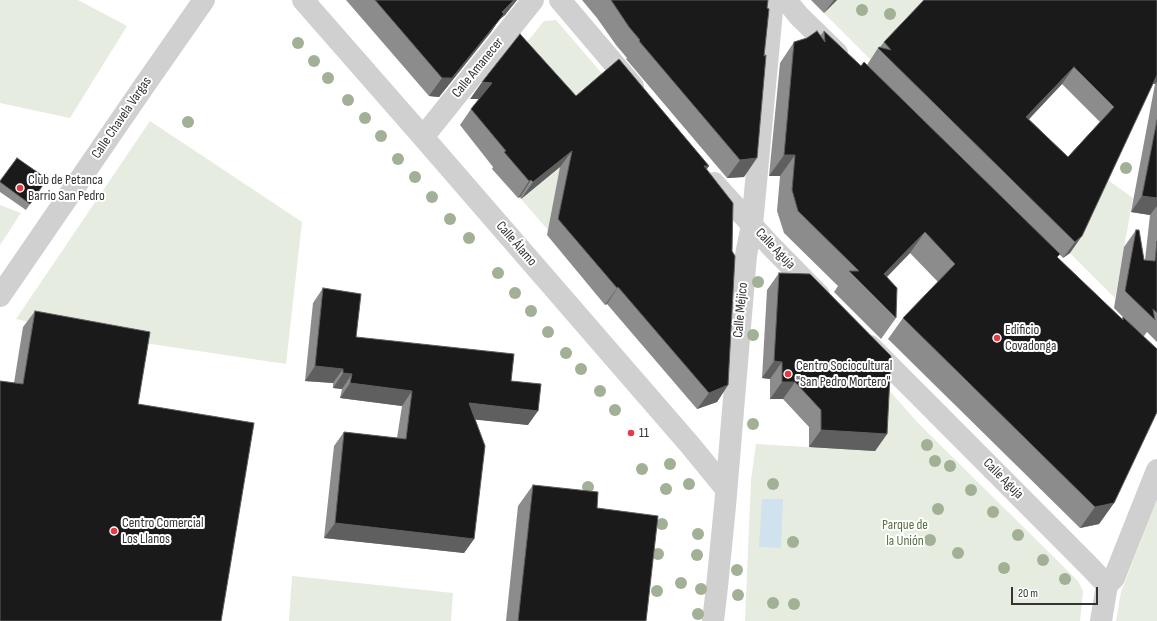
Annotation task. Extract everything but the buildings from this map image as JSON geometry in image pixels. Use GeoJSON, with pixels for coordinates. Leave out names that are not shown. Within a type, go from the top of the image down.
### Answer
{"type":"FeatureCollection","features":[{"type":"Feature","properties":{"kind":"street","name":"Calle Chavela Vargas"},"geometry":{"type":"LineString","coordinates":[[0,296],[204,0]]}},
{"type":"Feature","properties":{"kind":"street","name":"Calle Álamo"},"geometry":{"type":"LineString","coordinates":[[303,0],[726,489]]}},
{"type":"Feature","properties":{"kind":"street","name":"Calle Amanecer"},"geometry":{"type":"LineString","coordinates":[[423,137],[533,0]]}},
{"type":"Feature","properties":{"kind":"street"},"geometry":{"type":"LineString","coordinates":[[560,0],[648,104]]}},
{"type":"Feature","properties":{"kind":"street","name":"Calle Méjico"},"geometry":{"type":"LineString","coordinates":[[713,621],[746,255],[752,226],[773,0]]}},
{"type":"Feature","properties":{"kind":"street"},"geometry":{"type":"LineString","coordinates":[[786,0],[799,16],[850,66]]}},
{"type":"Feature","properties":{"kind":"street","name":"Calle Aguja"},"geometry":{"type":"LineString","coordinates":[[704,170],[752,226],[830,306]]}},
{"type":"Feature","properties":{"kind":"street","name":"Calle Aguja"},"geometry":{"type":"LineString","coordinates":[[858,333],[1107,585]]}},
{"type":"Feature","properties":{"kind":"street"},"geometry":{"type":"LineString","coordinates":[[1101,621],[1107,585],[1114,578],[1157,470]]}},
{"type":"Feature","properties":{"kind":"green space"},"geometry":{"type":"Polygon","coordinates":[[[0,0],[78,0],[127,26],[70,118],[0,103],[0,0]]]}},
{"type":"Feature","properties":{"kind":"green space"},"geometry":{"type":"Polygon","coordinates":[[[837,0],[928,0],[871,60],[824,13],[837,0]]]}},
{"type":"Feature","properties":{"kind":"green space"},"geometry":{"type":"Polygon","coordinates":[[[556,20],[605,77],[578,100],[514,58],[544,21],[556,20]]]}},
{"type":"Feature","properties":{"kind":"green space"},"geometry":{"type":"Polygon","coordinates":[[[150,121],[302,222],[286,364],[77,333],[16,319],[150,121]]]}},
{"type":"Feature","properties":{"kind":"green space"},"geometry":{"type":"Polygon","coordinates":[[[576,155],[601,185],[548,230],[521,199],[576,155]]]}},
{"type":"Feature","properties":{"kind":"green space"},"geometry":{"type":"Polygon","coordinates":[[[1105,178],[1133,198],[1115,298],[1070,253],[1105,178]]]}},
{"type":"Feature","properties":{"kind":"green space"},"geometry":{"type":"Polygon","coordinates":[[[0,205],[21,213],[0,245],[0,205]]]}},
{"type":"Feature","properties":{"kind":"green space","name":"Parque de la Unión"},"geometry":{"type":"Polygon","coordinates":[[[879,379],[919,424],[1078,581],[1083,591],[1080,621],[745,621],[751,480],[756,444],[875,451],[879,379]]]}},
{"type":"Feature","properties":{"kind":"green space"},"geometry":{"type":"Polygon","coordinates":[[[1157,500],[1157,621],[1116,621],[1121,592],[1157,500]]]}},
{"type":"Feature","properties":{"kind":"green space"},"geometry":{"type":"Polygon","coordinates":[[[292,576],[453,593],[451,621],[289,621],[292,576]]]}},
{"type":"Feature","properties":{"kind":"water"},"geometry":{"type":"Polygon","coordinates":[[[762,499],[783,499],[781,548],[759,547],[762,499]]]}},
{"type":"Feature","properties":{"kind":"place","name":"Club de Petanca Barrio San Pedro"},"geometry":{"type":"Point","coordinates":[20,188]}},
{"type":"Feature","properties":{"kind":"place","name":"Edificio Covadonga"},"geometry":{"type":"Point","coordinates":[997,338]}},
{"type":"Feature","properties":{"kind":"place","name":"Centro Sociocultural \"San Pedro Mortero\""},"geometry":{"type":"Point","coordinates":[788,374]}},
{"type":"Feature","properties":{"kind":"place","name":"11"},"geometry":{"type":"Point","coordinates":[631,433]}},
{"type":"Feature","properties":{"kind":"place","name":"Centro Comercial Los Llanos"},"geometry":{"type":"Point","coordinates":[114,531]}}]}
